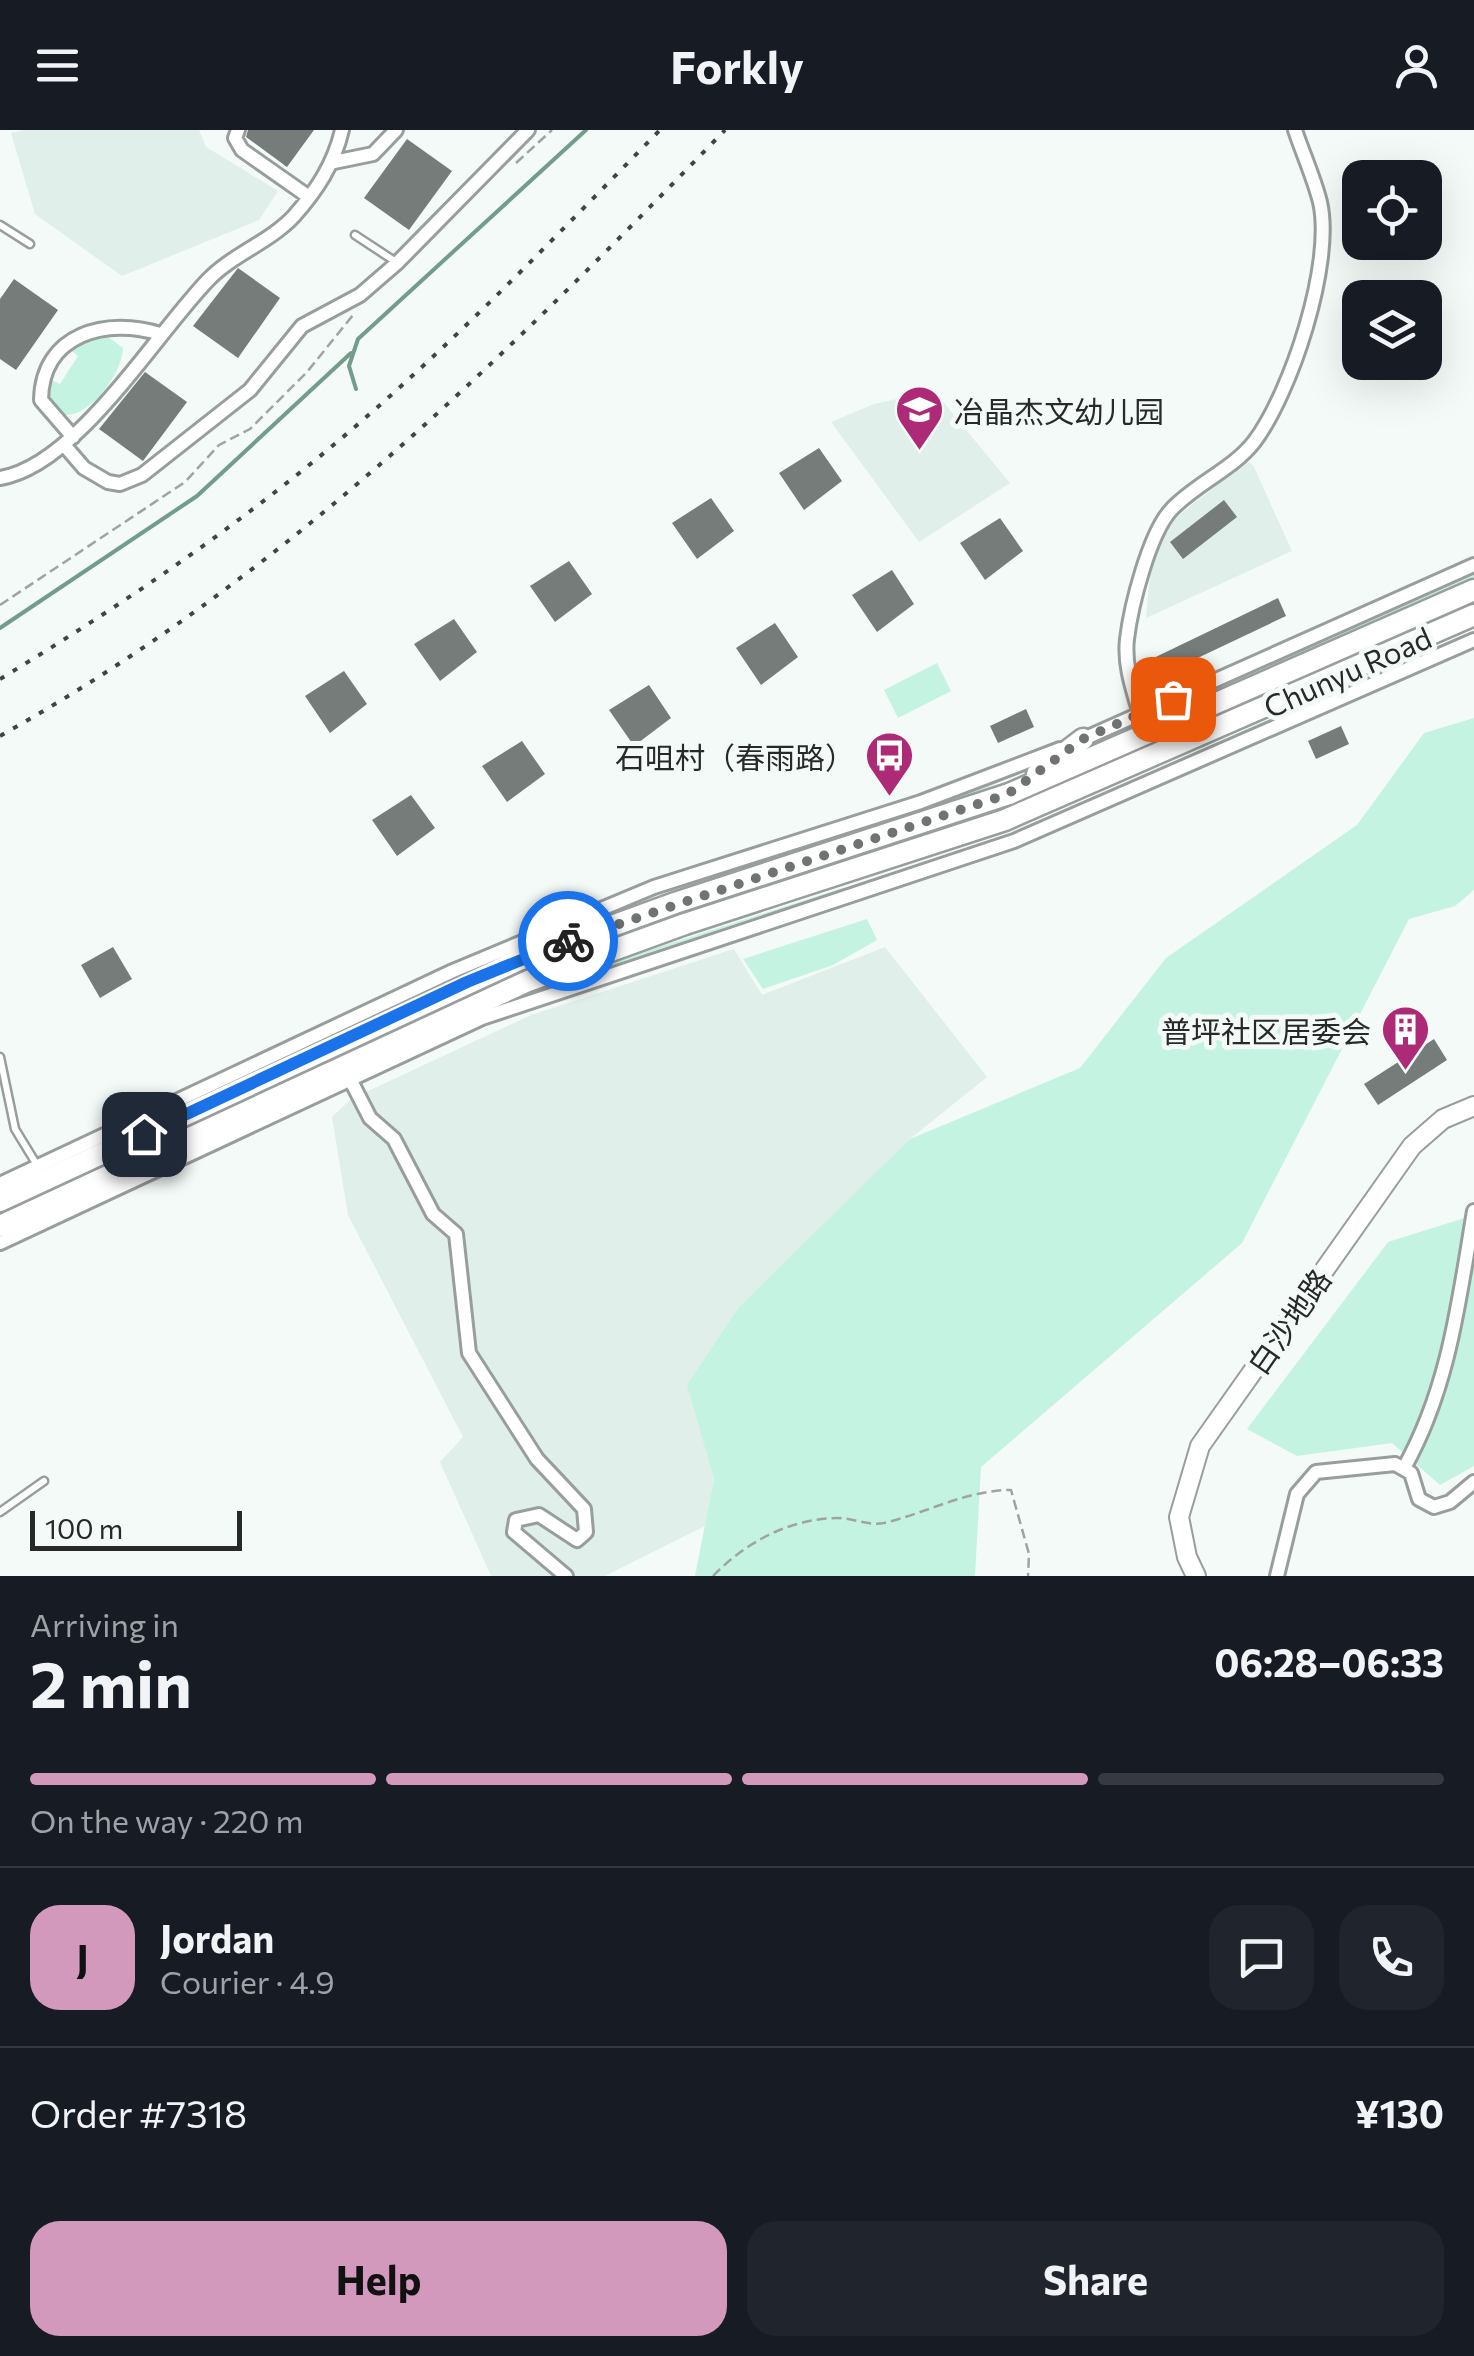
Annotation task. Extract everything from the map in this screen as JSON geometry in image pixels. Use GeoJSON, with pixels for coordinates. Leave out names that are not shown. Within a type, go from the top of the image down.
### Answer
{"type":"FeatureCollection","features":[{"type":"Feature","properties":{"kind":"main road","name":"Chunyu Road"},"geometry":{"type":"LineString","coordinates":[[0,1201],[519,960],[658,909],[1008,794],[1474,590]]}},
{"type":"Feature","properties":{"kind":"main road","name":"Chunyu Road"},"geometry":{"type":"LineString","coordinates":[[3,1223],[528,981],[684,924],[1006,820],[1474,614]]}},
{"type":"Feature","properties":{"kind":"main road"},"geometry":{"type":"LineString","coordinates":[[1008,794],[1083,739]]}},
{"type":"Feature","properties":{"kind":"street"},"geometry":{"type":"LineString","coordinates":[[238,130],[236,143],[242,150],[308,197]]}},
{"type":"Feature","properties":{"kind":"street"},"geometry":{"type":"LineString","coordinates":[[0,478],[25,472],[69,442],[210,278],[279,229],[334,162],[342,130]]}},
{"type":"Feature","properties":{"kind":"street"},"geometry":{"type":"LineString","coordinates":[[334,162],[373,154],[396,130]]}},
{"type":"Feature","properties":{"kind":"street"},"geometry":{"type":"LineString","coordinates":[[160,334],[116,324],[94,328],[63,350],[45,376],[41,400],[97,477],[120,484],[130,482],[250,390],[314,315],[360,294],[528,130]]}},
{"type":"Feature","properties":{"kind":"street"},"geometry":{"type":"LineString","coordinates":[[1140,714],[1127,661],[1127,638],[1152,541],[1172,509],[1252,444],[1282,390],[1312,303],[1323,234],[1320,204],[1295,130]]}},
{"type":"Feature","properties":{"kind":"street"},"geometry":{"type":"LineString","coordinates":[[0,1184],[453,971],[654,887],[920,802],[1083,739],[1474,565]]}},
{"type":"Feature","properties":{"kind":"street"},"geometry":{"type":"LineString","coordinates":[[0,1243],[525,1000],[900,880],[1051,826],[1474,640]]}},
{"type":"Feature","properties":{"kind":"street"},"geometry":{"type":"LineString","coordinates":[[350,1079],[370,1118],[394,1139],[432,1214],[456,1234],[462,1258],[464,1329],[470,1354],[484,1382],[537,1459],[584,1509],[586,1532],[577,1540],[539,1515],[516,1520],[514,1532],[566,1576]]}},
{"type":"Feature","properties":{"kind":"street","name":"白沙地路"},"geometry":{"type":"LineString","coordinates":[[1196,1576],[1187,1557],[1179,1517],[1200,1446],[1412,1146],[1443,1119],[1474,1106]]}},
{"type":"Feature","properties":{"kind":"street"},"geometry":{"type":"LineString","coordinates":[[1404,1468],[1426,1427],[1451,1350],[1474,1211]]}},
{"type":"Feature","properties":{"kind":"street"},"geometry":{"type":"LineString","coordinates":[[1277,1576],[1297,1494],[1310,1476],[1395,1464],[1416,1481],[1419,1499],[1434,1508],[1450,1502],[1474,1482]]}},
{"type":"Feature","properties":{"kind":"lane"},"geometry":{"type":"LineString","coordinates":[[0,225],[30,244]]}},
{"type":"Feature","properties":{"kind":"lane"},"geometry":{"type":"LineString","coordinates":[[355,235],[397,262]]}},
{"type":"Feature","properties":{"kind":"lane"},"geometry":{"type":"LineString","coordinates":[[0,1057],[15,1129],[38,1166]]}},
{"type":"Feature","properties":{"kind":"lane"},"geometry":{"type":"LineString","coordinates":[[0,1512],[44,1481]]}},
{"type":"Feature","properties":{"kind":"path"},"geometry":{"type":"LineString","coordinates":[[510,170],[552,130]]}},
{"type":"Feature","properties":{"kind":"path"},"geometry":{"type":"LineString","coordinates":[[0,605],[185,482],[219,445],[250,428],[307,372],[352,315]]}},
{"type":"Feature","properties":{"kind":"path"},"geometry":{"type":"LineString","coordinates":[[713,1576],[733,1556],[792,1524],[839,1518],[885,1522],[988,1490],[1011,1490],[1029,1554],[1028,1576]]}},
{"type":"Feature","properties":{"kind":"shaded area"},"geometry":{"type":"Polygon","coordinates":[[[199,130],[206,147],[278,191],[259,220],[122,276],[35,214],[11,133],[199,130]]]}},
{"type":"Feature","properties":{"kind":"shaded area","name":"冶晶杰文幼儿园"},"geometry":{"type":"Polygon","coordinates":[[[934,391],[1010,483],[919,542],[831,422],[874,404],[934,391]]]}},
{"type":"Feature","properties":{"kind":"shaded area"},"geometry":{"type":"Polygon","coordinates":[[[1246,462],[1253,465],[1292,551],[1146,618],[1150,574],[1162,537],[1177,517],[1246,462]]]}},
{"type":"Feature","properties":{"kind":"shaded area"},"geometry":{"type":"Polygon","coordinates":[[[885,947],[987,1077],[910,1139],[688,1385],[714,1479],[705,1526],[605,1576],[491,1576],[440,1462],[463,1437],[348,1215],[332,1117],[351,1099],[531,1015],[734,949],[762,995],[885,947]]]}},
{"type":"Feature","properties":{"kind":"green space"},"geometry":{"type":"Polygon","coordinates":[[[108,337],[123,348],[111,380],[85,408],[65,415],[49,401],[52,380],[60,384],[78,356],[72,351],[86,340],[108,337]]]}},
{"type":"Feature","properties":{"kind":"green space"},"geometry":{"type":"Polygon","coordinates":[[[1474,569],[1474,577],[1079,751],[1101,736],[1474,569]]]}},
{"type":"Feature","properties":{"kind":"green space"},"geometry":{"type":"Polygon","coordinates":[[[1417,653],[1420,660],[1122,792],[1119,786],[1417,653]]]}},
{"type":"Feature","properties":{"kind":"green space"},"geometry":{"type":"Polygon","coordinates":[[[937,663],[951,691],[898,718],[884,690],[937,663]]]}},
{"type":"Feature","properties":{"kind":"green space"},"geometry":{"type":"Polygon","coordinates":[[[1474,718],[1474,890],[1455,906],[1409,919],[1242,1243],[981,1467],[975,1576],[695,1576],[714,1479],[687,1385],[739,1307],[910,1139],[1080,1068],[1166,958],[1357,825],[1424,733],[1474,718]]]}},
{"type":"Feature","properties":{"kind":"green space"},"geometry":{"type":"Polygon","coordinates":[[[1016,772],[964,797],[857,836],[680,888],[1016,772]]]}},
{"type":"Feature","properties":{"kind":"green space"},"geometry":{"type":"Polygon","coordinates":[[[843,888],[844,893],[599,972],[569,976],[843,888]]]}},
{"type":"Feature","properties":{"kind":"green space"},"geometry":{"type":"Polygon","coordinates":[[[867,919],[877,940],[833,965],[763,989],[743,959],[867,919]]]}},
{"type":"Feature","properties":{"kind":"green space"},"geometry":{"type":"Polygon","coordinates":[[[1474,1215],[1474,1466],[1440,1485],[1392,1443],[1297,1456],[1247,1429],[1388,1242],[1474,1215]]]}},
{"type":"Feature","properties":{"kind":"building"},"geometry":{"type":"Polygon","coordinates":[[[248,130],[314,130],[287,167],[246,137],[248,130]]]}},
{"type":"Feature","properties":{"kind":"building"},"geometry":{"type":"Polygon","coordinates":[[[407,139],[452,171],[409,230],[364,198],[407,139]]]}},
{"type":"Feature","properties":{"kind":"building"},"geometry":{"type":"Polygon","coordinates":[[[238,268],[280,298],[238,358],[193,326],[238,268]]]}},
{"type":"Feature","properties":{"kind":"building"},"geometry":{"type":"Polygon","coordinates":[[[14,279],[58,310],[16,370],[0,359],[0,299],[14,279]]]}},
{"type":"Feature","properties":{"kind":"building"},"geometry":{"type":"Polygon","coordinates":[[[145,372],[187,402],[143,461],[99,429],[145,372]]]}},
{"type":"Feature","properties":{"kind":"building"},"geometry":{"type":"Polygon","coordinates":[[[819,448],[842,481],[804,510],[779,473],[819,448]]]}},
{"type":"Feature","properties":{"kind":"building"},"geometry":{"type":"Polygon","coordinates":[[[711,498],[734,531],[697,559],[672,523],[711,498]]]}},
{"type":"Feature","properties":{"kind":"building"},"geometry":{"type":"Polygon","coordinates":[[[1224,500],[1237,517],[1183,559],[1170,542],[1224,500]]]}},
{"type":"Feature","properties":{"kind":"building"},"geometry":{"type":"Polygon","coordinates":[[[1000,518],[1023,551],[985,580],[960,543],[1000,518]]]}},
{"type":"Feature","properties":{"kind":"building"},"geometry":{"type":"Polygon","coordinates":[[[569,561],[592,594],[555,622],[530,586],[569,561]]]}},
{"type":"Feature","properties":{"kind":"building"},"geometry":{"type":"Polygon","coordinates":[[[892,570],[914,604],[877,632],[852,595],[892,570]]]}},
{"type":"Feature","properties":{"kind":"building"},"geometry":{"type":"Polygon","coordinates":[[[1278,598],[1286,616],[1147,682],[1139,665],[1278,598]]]}},
{"type":"Feature","properties":{"kind":"building"},"geometry":{"type":"Polygon","coordinates":[[[454,619],[477,652],[440,681],[414,644],[454,619]]]}},
{"type":"Feature","properties":{"kind":"building"},"geometry":{"type":"Polygon","coordinates":[[[775,623],[798,657],[761,685],[736,648],[775,623]]]}},
{"type":"Feature","properties":{"kind":"building"},"geometry":{"type":"Polygon","coordinates":[[[344,671],[367,704],[330,733],[305,696],[344,671]]]}},
{"type":"Feature","properties":{"kind":"building"},"geometry":{"type":"Polygon","coordinates":[[[649,685],[671,718],[634,746],[609,710],[649,685]]]}},
{"type":"Feature","properties":{"kind":"building"},"geometry":{"type":"Polygon","coordinates":[[[1026,709],[1034,727],[998,743],[990,726],[1026,709]]]}},
{"type":"Feature","properties":{"kind":"building"},"geometry":{"type":"Polygon","coordinates":[[[1341,726],[1349,744],[1316,759],[1308,741],[1341,726]]]}},
{"type":"Feature","properties":{"kind":"building"},"geometry":{"type":"Polygon","coordinates":[[[522,741],[545,774],[507,802],[482,766],[522,741]]]}},
{"type":"Feature","properties":{"kind":"building"},"geometry":{"type":"Polygon","coordinates":[[[411,795],[435,828],[397,856],[372,820],[411,795]]]}},
{"type":"Feature","properties":{"kind":"building"},"geometry":{"type":"Polygon","coordinates":[[[113,947],[132,979],[100,998],[81,965],[113,947]]]}},
{"type":"Feature","properties":{"kind":"building","name":"普坪社区居委会"},"geometry":{"type":"Polygon","coordinates":[[[1434,1039],[1447,1060],[1378,1105],[1364,1084],[1434,1039]]]}},
{"type":"Feature","properties":{"kind":"waterway"},"geometry":{"type":"LineString","coordinates":[[356,389],[349,366],[358,339],[586,130]]}},
{"type":"Feature","properties":{"kind":"waterway"},"geometry":{"type":"LineString","coordinates":[[0,628],[197,496],[351,353]]}},
{"type":"Feature","properties":{"kind":"railway"},"geometry":{"type":"LineString","coordinates":[[0,679],[164,574],[319,457],[452,339],[660,130]]}},
{"type":"Feature","properties":{"kind":"railway"},"geometry":{"type":"LineString","coordinates":[[0,736],[104,674],[202,607],[385,460],[557,300],[725,130]]}},
{"type":"Feature","properties":{"kind":"way so far"},"geometry":{"type":"LineString","coordinates":[[568,941],[929,824],[1008,794],[1083,739],[1173,699]]}},
{"type":"Feature","properties":{"kind":"place","name":"冶晶杰文幼儿园"},"geometry":{"type":"Point","coordinates":[919,452]}},
{"type":"Feature","properties":{"kind":"place","name":"石咀村（春雨路）"},"geometry":{"type":"Point","coordinates":[890,798]}},
{"type":"Feature","properties":{"kind":"place","name":"普坪社区居委会"},"geometry":{"type":"Point","coordinates":[1406,1072]}},
{"type":"Feature","properties":{"kind":"route"},"geometry":{"type":"LineString","coordinates":[[144,1134],[467,982],[568,941]]}}]}
